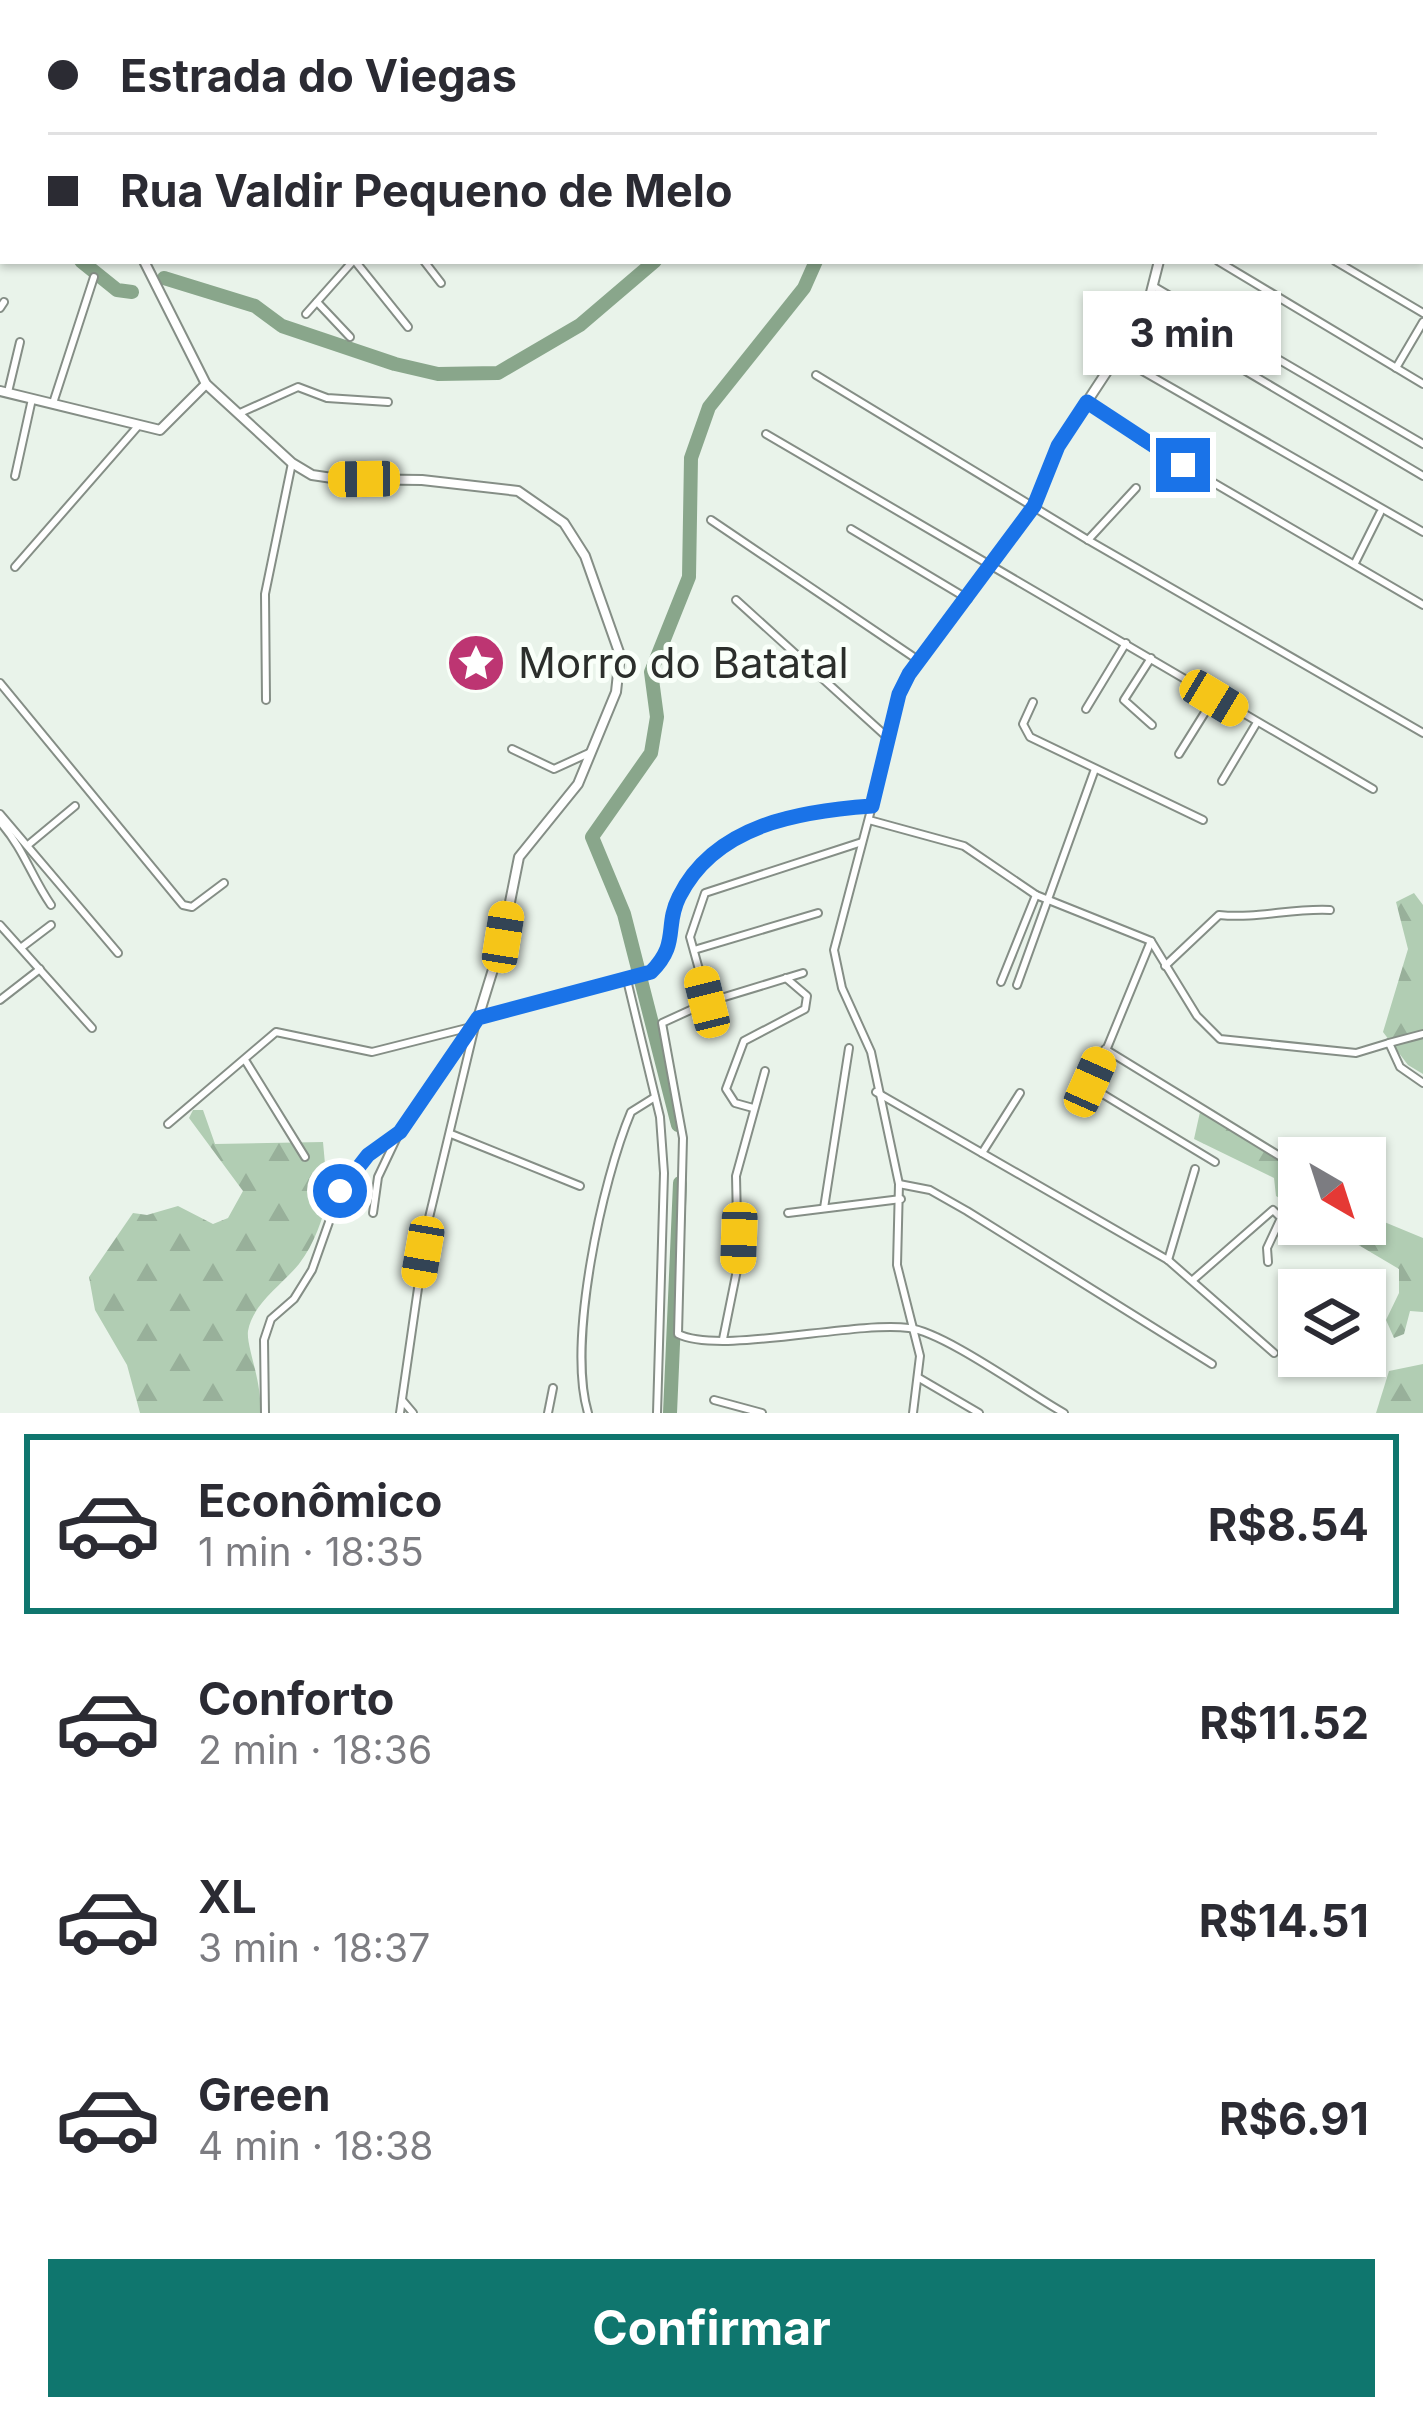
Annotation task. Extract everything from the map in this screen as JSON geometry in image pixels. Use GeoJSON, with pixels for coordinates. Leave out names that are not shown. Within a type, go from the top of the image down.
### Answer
{"type":"FeatureCollection","features":[{"type":"Feature","properties":{"kind":"street"},"geometry":{"type":"LineString","coordinates":[[146,264],[206,384],[292,463],[312,475],[339,479],[422,480],[518,491],[550,510],[585,556],[620,655],[616,692],[569,799],[519,857],[503,937],[476,1021],[400,1132],[378,1177],[373,1213]]}},
{"type":"Feature","properties":{"kind":"street"},"geometry":{"type":"LineString","coordinates":[[306,314],[351,264]]}},
{"type":"Feature","properties":{"kind":"street"},"geometry":{"type":"LineString","coordinates":[[356,264],[408,327]]}},
{"type":"Feature","properties":{"kind":"street"},"geometry":{"type":"LineString","coordinates":[[426,264],[441,283]]}},
{"type":"Feature","properties":{"kind":"street"},"geometry":{"type":"LineString","coordinates":[[913,1413],[919,1378],[897,1264],[901,1199],[871,1052],[842,988],[834,950],[899,694],[918,660],[994,567],[1034,506],[1058,446],[1145,312],[1158,264]]}},
{"type":"Feature","properties":{"kind":"street"},"geometry":{"type":"LineString","coordinates":[[1223,264],[1423,384]]}},
{"type":"Feature","properties":{"kind":"street"},"geometry":{"type":"LineString","coordinates":[[1340,264],[1423,313]]}},
{"type":"Feature","properties":{"kind":"street"},"geometry":{"type":"LineString","coordinates":[[54,400],[94,277]]}},
{"type":"Feature","properties":{"kind":"street"},"geometry":{"type":"LineString","coordinates":[[1154,286],[1423,444]]}},
{"type":"Feature","properties":{"kind":"street"},"geometry":{"type":"LineString","coordinates":[[317,302],[350,337]]}},
{"type":"Feature","properties":{"kind":"street"},"geometry":{"type":"LineString","coordinates":[[1145,312],[1423,476]]}},
{"type":"Feature","properties":{"kind":"street"},"geometry":{"type":"LineString","coordinates":[[1396,368],[1423,322]]}},
{"type":"Feature","properties":{"kind":"street"},"geometry":{"type":"LineString","coordinates":[[20,342],[4,392],[54,400],[139,425],[166,428],[206,384]]}},
{"type":"Feature","properties":{"kind":"street"},"geometry":{"type":"LineString","coordinates":[[1118,357],[1423,532]]}},
{"type":"Feature","properties":{"kind":"street"},"geometry":{"type":"LineString","coordinates":[[816,375],[1088,540],[1423,733]]}},
{"type":"Feature","properties":{"kind":"street"},"geometry":{"type":"LineString","coordinates":[[236,415],[298,387],[327,398],[388,402]]}},
{"type":"Feature","properties":{"kind":"street"},"geometry":{"type":"LineString","coordinates":[[15,476],[33,395]]}},
{"type":"Feature","properties":{"kind":"street"},"geometry":{"type":"LineString","coordinates":[[1087,402],[1142,441],[1423,604]]}},
{"type":"Feature","properties":{"kind":"street"},"geometry":{"type":"LineString","coordinates":[[15,567],[139,425]]}},
{"type":"Feature","properties":{"kind":"street"},"geometry":{"type":"LineString","coordinates":[[766,434],[1372,789]]}},
{"type":"Feature","properties":{"kind":"street"},"geometry":{"type":"LineString","coordinates":[[266,700],[266,594],[292,463]]}},
{"type":"Feature","properties":{"kind":"street"},"geometry":{"type":"LineString","coordinates":[[1088,540],[1136,488]]}},
{"type":"Feature","properties":{"kind":"street"},"geometry":{"type":"LineString","coordinates":[[1355,563],[1381,512]]}},
{"type":"Feature","properties":{"kind":"street"},"geometry":{"type":"LineString","coordinates":[[711,520],[918,660]]}},
{"type":"Feature","properties":{"kind":"street"},"geometry":{"type":"LineString","coordinates":[[851,529],[968,599]]}},
{"type":"Feature","properties":{"kind":"street"},"geometry":{"type":"LineString","coordinates":[[736,600],[887,736]]}},
{"type":"Feature","properties":{"kind":"street"},"geometry":{"type":"LineString","coordinates":[[1086,709],[1126,644]]}},
{"type":"Feature","properties":{"kind":"street"},"geometry":{"type":"LineString","coordinates":[[1151,658],[1124,703],[1152,725]]}},
{"type":"Feature","properties":{"kind":"street"},"geometry":{"type":"LineString","coordinates":[[0,683],[183,905],[192,907],[224,883]]}},
{"type":"Feature","properties":{"kind":"street"},"geometry":{"type":"LineString","coordinates":[[1179,754],[1214,698]]}},
{"type":"Feature","properties":{"kind":"street"},"geometry":{"type":"LineString","coordinates":[[1033,702],[1023,724],[1027,734],[1203,820]]}},
{"type":"Feature","properties":{"kind":"street"},"geometry":{"type":"LineString","coordinates":[[1222,781],[1256,724]]}},
{"type":"Feature","properties":{"kind":"street"},"geometry":{"type":"LineString","coordinates":[[512,749],[554,769],[592,751]]}},
{"type":"Feature","properties":{"kind":"street"},"geometry":{"type":"LineString","coordinates":[[1017,985],[1095,768]]}},
{"type":"Feature","properties":{"kind":"street"},"geometry":{"type":"LineString","coordinates":[[28,845],[75,806]]}},
{"type":"Feature","properties":{"kind":"street"},"geometry":{"type":"LineString","coordinates":[[168,1124],[281,1031],[372,1052],[651,972],[668,953],[680,896],[710,860],[745,833],[781,817],[872,806]]}},
{"type":"Feature","properties":{"kind":"street"},"geometry":{"type":"LineString","coordinates":[[0,818],[118,953]]}},
{"type":"Feature","properties":{"kind":"street"},"geometry":{"type":"LineString","coordinates":[[0,818],[28,855],[29,875],[51,905]]}},
{"type":"Feature","properties":{"kind":"street"},"geometry":{"type":"LineString","coordinates":[[869,820],[964,846],[1036,896],[1151,941],[1196,1016],[1220,1040],[1356,1053],[1423,1034]]}},
{"type":"Feature","properties":{"kind":"street"},"geometry":{"type":"LineString","coordinates":[[707,1002],[694,950],[698,902],[714,886],[862,842]]}},
{"type":"Feature","properties":{"kind":"street"},"geometry":{"type":"LineString","coordinates":[[1001,982],[1036,896]]}},
{"type":"Feature","properties":{"kind":"street"},"geometry":{"type":"LineString","coordinates":[[1165,967],[1219,914],[1255,919],[1286,910],[1330,910]]}},
{"type":"Feature","properties":{"kind":"street"},"geometry":{"type":"LineString","coordinates":[[694,950],[818,913]]}},
{"type":"Feature","properties":{"kind":"street"},"geometry":{"type":"LineString","coordinates":[[0,925],[92,1028]]}},
{"type":"Feature","properties":{"kind":"street"},"geometry":{"type":"LineString","coordinates":[[22,947],[51,925]]}},
{"type":"Feature","properties":{"kind":"street"},"geometry":{"type":"LineString","coordinates":[[1151,941],[1091,1087],[1215,1162]]}},
{"type":"Feature","properties":{"kind":"street"},"geometry":{"type":"LineString","coordinates":[[0,1000],[40,968]]}},
{"type":"Feature","properties":{"kind":"street"},"geometry":{"type":"LineString","coordinates":[[803,973],[707,1002],[669,1017],[660,1029],[683,1138],[676,1329],[688,1338],[723,1340],[846,1327],[913,1328],[1064,1413]]}},
{"type":"Feature","properties":{"kind":"street"},"geometry":{"type":"LineString","coordinates":[[753,1108],[735,1103],[726,1090],[744,1041],[805,1009],[807,996],[786,978]]}},
{"type":"Feature","properties":{"kind":"street"},"geometry":{"type":"LineString","coordinates":[[628,980],[660,1118],[664,1173],[657,1413]]}},
{"type":"Feature","properties":{"kind":"street"},"geometry":{"type":"LineString","coordinates":[[400,1413],[428,1226],[476,1021]]}},
{"type":"Feature","properties":{"kind":"street"},"geometry":{"type":"LineString","coordinates":[[1389,1043],[1400,1067],[1423,1083]]}},
{"type":"Feature","properties":{"kind":"street"},"geometry":{"type":"LineString","coordinates":[[824,1208],[849,1048]]}},
{"type":"Feature","properties":{"kind":"street"},"geometry":{"type":"LineString","coordinates":[[1105,1049],[1278,1155]]}},
{"type":"Feature","properties":{"kind":"street"},"geometry":{"type":"LineString","coordinates":[[245,1060],[304,1157]]}},
{"type":"Feature","properties":{"kind":"street"},"geometry":{"type":"LineString","coordinates":[[723,1340],[738,1265],[736,1177],[765,1071]]}},
{"type":"Feature","properties":{"kind":"street"},"geometry":{"type":"LineString","coordinates":[[876,1092],[1168,1260],[1274,1353]]}},
{"type":"Feature","properties":{"kind":"street"},"geometry":{"type":"LineString","coordinates":[[982,1153],[1020,1093]]}},
{"type":"Feature","properties":{"kind":"street"},"geometry":{"type":"LineString","coordinates":[[589,1413],[582,1373],[600,1219],[631,1112],[655,1097]]}},
{"type":"Feature","properties":{"kind":"street"},"geometry":{"type":"LineString","coordinates":[[660,1118],[679,1116]]}},
{"type":"Feature","properties":{"kind":"street"},"geometry":{"type":"LineString","coordinates":[[265,1413],[264,1340],[271,1319],[294,1299],[312,1270],[340,1191],[368,1155],[400,1132]]}},
{"type":"Feature","properties":{"kind":"street"},"geometry":{"type":"LineString","coordinates":[[451,1134],[580,1186]]}},
{"type":"Feature","properties":{"kind":"street"},"geometry":{"type":"LineString","coordinates":[[1168,1260],[1195,1169]]}},
{"type":"Feature","properties":{"kind":"street"},"geometry":{"type":"LineString","coordinates":[[898,1184],[930,1190],[967,1211],[1212,1364]]}},
{"type":"Feature","properties":{"kind":"street"},"geometry":{"type":"LineString","coordinates":[[788,1214],[901,1199]]}},
{"type":"Feature","properties":{"kind":"street"},"geometry":{"type":"LineString","coordinates":[[1194,1280],[1273,1210],[1281,1218],[1267,1248],[1268,1262]]}},
{"type":"Feature","properties":{"kind":"street"},"geometry":{"type":"LineString","coordinates":[[919,1378],[979,1413]]}},
{"type":"Feature","properties":{"kind":"street"},"geometry":{"type":"LineString","coordinates":[[548,1413],[553,1388]]}},
{"type":"Feature","properties":{"kind":"street"},"geometry":{"type":"LineString","coordinates":[[402,1400],[413,1413]]}},
{"type":"Feature","properties":{"kind":"street"},"geometry":{"type":"LineString","coordinates":[[714,1400],[762,1413]]}},
{"type":"Feature","properties":{"kind":"green space"},"geometry":{"type":"Polygon","coordinates":[[[1414,893],[1423,905],[1423,1074],[1408,1065],[1383,1032],[1408,949],[1396,902],[1414,893]]]}},
{"type":"Feature","properties":{"kind":"green space"},"geometry":{"type":"Polygon","coordinates":[[[193,1110],[203,1110],[215,1144],[323,1142],[325,1164],[315,1181],[320,1194],[329,1195],[317,1231],[299,1264],[256,1312],[248,1331],[260,1413],[140,1413],[127,1365],[95,1310],[89,1277],[133,1213],[147,1215],[178,1206],[213,1224],[228,1218],[243,1191],[189,1118],[193,1110]]]}},
{"type":"Feature","properties":{"kind":"green space"},"geometry":{"type":"Polygon","coordinates":[[[1200,1112],[1278,1160],[1278,1197],[1274,1178],[1194,1139],[1200,1112]]]}},
{"type":"Feature","properties":{"kind":"green space"},"geometry":{"type":"Polygon","coordinates":[[[1386,1223],[1423,1238],[1423,1312],[1410,1311],[1404,1334],[1394,1338],[1386,1320],[1399,1293],[1399,1269],[1358,1245],[1386,1245],[1386,1223]]]}},
{"type":"Feature","properties":{"kind":"green space"},"geometry":{"type":"Polygon","coordinates":[[[1423,1364],[1423,1413],[1376,1413],[1389,1371],[1423,1364]]]}},
{"type":"Feature","properties":{"kind":"waterway"},"geometry":{"type":"LineString","coordinates":[[85,264],[117,290],[132,292]]}},
{"type":"Feature","properties":{"kind":"waterway"},"geometry":{"type":"LineString","coordinates":[[164,278],[255,306],[282,326],[395,364],[438,374],[498,373],[580,325],[651,264]]}},
{"type":"Feature","properties":{"kind":"waterway"},"geometry":{"type":"LineString","coordinates":[[678,1125],[624,914],[592,837],[651,753],[657,717],[651,672],[689,577],[691,458],[709,407],[804,288],[815,264]]}},
{"type":"Feature","properties":{"kind":"waterway"},"geometry":{"type":"LineString","coordinates":[[670,1413],[680,1183]]}},
{"type":"Feature","properties":{"kind":"place","name":"Morro do Batatal"},"geometry":{"type":"Point","coordinates":[476,663]}},
{"type":"Feature","properties":{"kind":"route"},"geometry":{"type":"LineString","coordinates":[[340,1191],[368,1155],[400,1132],[478,1018],[651,972],[668,953],[675,909],[688,882],[745,833],[781,817],[872,806],[899,694],[909,674],[994,567],[1034,506],[1058,446],[1087,402],[1183,465]]}}]}
